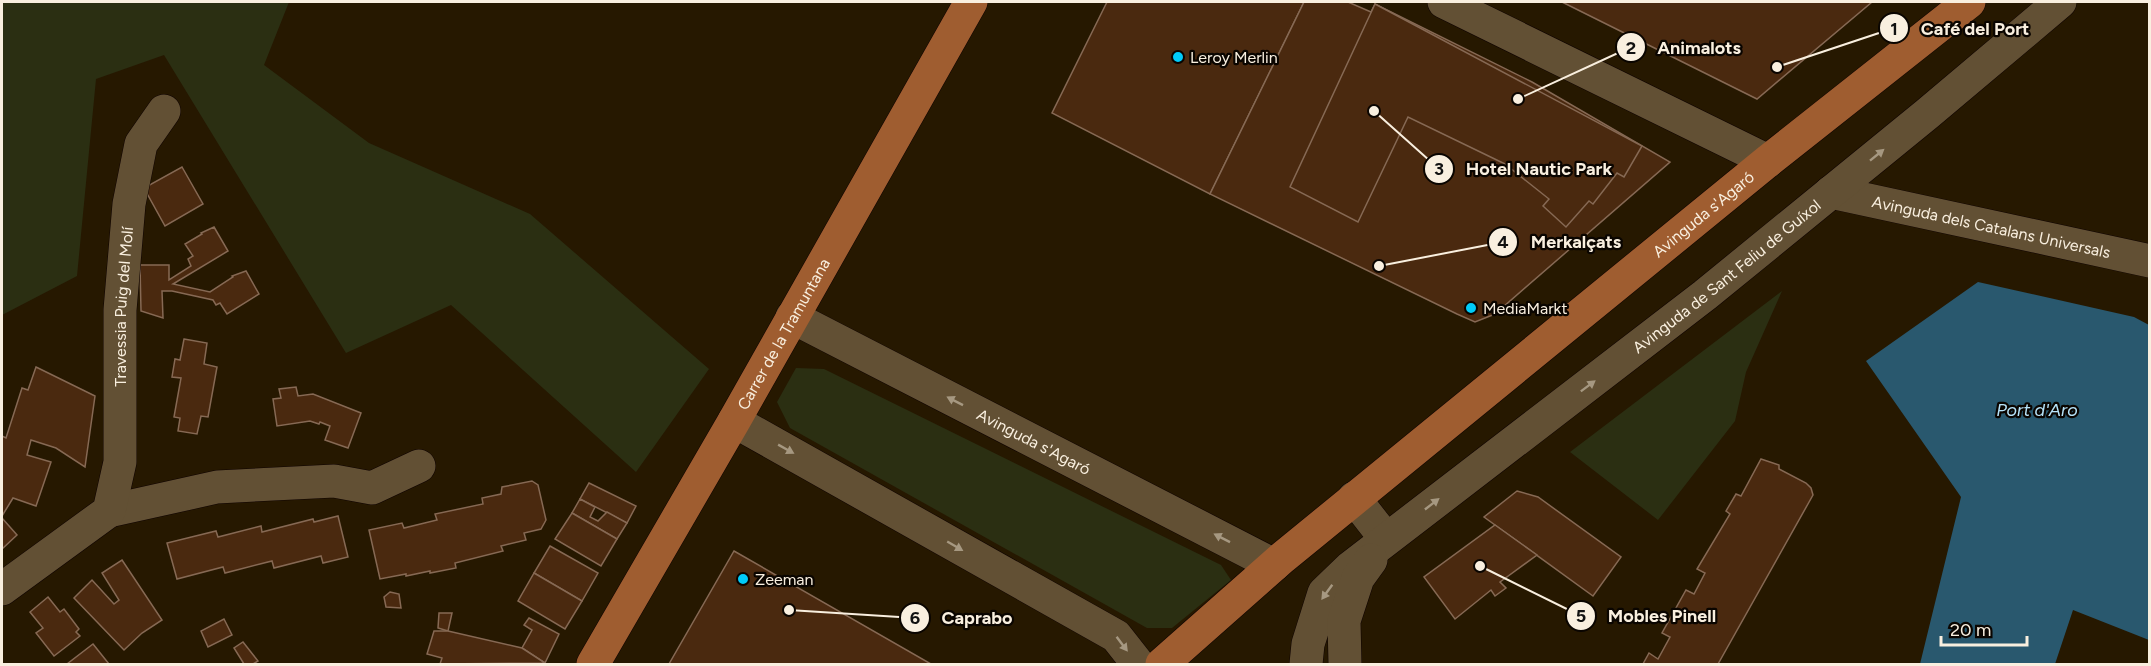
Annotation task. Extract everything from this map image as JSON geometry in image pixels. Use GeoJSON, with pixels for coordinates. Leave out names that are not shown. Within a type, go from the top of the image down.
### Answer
{"type":"FeatureCollection","features":[{"type":"Feature","properties":{"kind":"main road","name":"Carrer de la Tramuntana"},"geometry":{"type":"LineString","coordinates":[[593,664],[735,421],[970,2]]}},
{"type":"Feature","properties":{"kind":"main road","name":"Avinguda s'Agaró"},"geometry":{"type":"LineString","coordinates":[[1162,664],[1354,498],[1768,161],[1969,2]]}},
{"type":"Feature","properties":{"kind":"street"},"geometry":{"type":"LineString","coordinates":[[1444,2],[1768,161]]}},
{"type":"Feature","properties":{"kind":"street","name":"Avinguda de Sant Feliu de Guíxol"},"geometry":{"type":"LineString","coordinates":[[1306,664],[1308,644],[1324,593],[1351,567],[1706,295],[2060,2]]}},
{"type":"Feature","properties":{"kind":"street","name":"Travessia Puig del Molí"},"geometry":{"type":"LineString","coordinates":[[109,511],[120,462],[120,310],[129,204],[141,144],[164,111]]}},
{"type":"Feature","properties":{"kind":"street","name":"Avinguda dels Catalans Universals"},"geometry":{"type":"LineString","coordinates":[[1832,192],[2150,261]]}},
{"type":"Feature","properties":{"kind":"street","name":"Avinguda s'Agaró"},"geometry":{"type":"LineString","coordinates":[[792,317],[1274,565]]}},
{"type":"Feature","properties":{"kind":"street"},"geometry":{"type":"LineString","coordinates":[[735,421],[1116,636],[1138,664]]}},
{"type":"Feature","properties":{"kind":"street"},"geometry":{"type":"LineString","coordinates":[[2,589],[109,511],[218,487],[334,482],[372,488],[419,466]]}},
{"type":"Feature","properties":{"kind":"street"},"geometry":{"type":"LineString","coordinates":[[1354,498],[1386,540]]}},
{"type":"Feature","properties":{"kind":"street","name":"Avinguda de Sant Feliu de Guíxol"},"geometry":{"type":"LineString","coordinates":[[1345,664],[1344,621],[1354,589],[1358,578],[1386,540]]}},
{"type":"Feature","properties":{"kind":"green space"},"geometry":{"type":"Polygon","coordinates":[[[2,2],[289,2],[264,65],[369,143],[530,214],[709,369],[636,472],[451,305],[346,353],[164,55],[96,79],[77,276],[2,315],[2,2]]]}},
{"type":"Feature","properties":{"kind":"green space"},"geometry":{"type":"Polygon","coordinates":[[[1782,291],[1746,372],[1735,421],[1658,520],[1570,452],[1782,291]]]}},
{"type":"Feature","properties":{"kind":"green space"},"geometry":{"type":"Polygon","coordinates":[[[796,368],[824,369],[1221,565],[1231,580],[1172,628],[1147,628],[790,428],[777,402],[796,368]]]}},
{"type":"Feature","properties":{"kind":"water","name":"Port d'Aro"},"geometry":{"type":"Polygon","coordinates":[[[1978,282],[2134,317],[2149,325],[2149,640],[2073,610],[2055,664],[1920,664],[1961,497],[1866,361],[1978,282]]]}},
{"type":"Feature","properties":{"kind":"building","name":"Leroy Merlin"},"geometry":{"type":"Polygon","coordinates":[[[1107,2],[1304,2],[1210,194],[1052,113],[1107,2]]]}},
{"type":"Feature","properties":{"kind":"building"},"geometry":{"type":"Polygon","coordinates":[[[1304,2],[1348,2],[1371,12],[1375,4],[1532,82],[1670,162],[1495,314],[1475,322],[1210,194],[1304,2]]]}},
{"type":"Feature","properties":{"kind":"building"},"geometry":{"type":"Polygon","coordinates":[[[1562,2],[1872,2],[1757,99],[1562,2]]]}},
{"type":"Feature","properties":{"kind":"building"},"geometry":{"type":"Polygon","coordinates":[[[1375,4],[1642,146],[1624,177],[1617,173],[1593,204],[1589,201],[1566,227],[1543,206],[1549,199],[1505,164],[1408,117],[1358,222],[1290,187],[1375,4]]]}},
{"type":"Feature","properties":{"kind":"building"},"geometry":{"type":"Polygon","coordinates":[[[182,167],[203,204],[165,226],[144,188],[182,167]]]}},
{"type":"Feature","properties":{"kind":"building"},"geometry":{"type":"Polygon","coordinates":[[[214,227],[228,251],[173,284],[210,292],[232,276],[246,271],[259,294],[227,314],[220,303],[216,305],[213,300],[162,291],[163,318],[141,311],[140,265],[169,265],[169,280],[191,266],[188,259],[193,256],[185,244],[214,227]]]}},
{"type":"Feature","properties":{"kind":"building"},"geometry":{"type":"Polygon","coordinates":[[[184,339],[207,343],[204,364],[217,367],[208,417],[201,416],[197,434],[178,431],[180,418],[174,417],[181,378],[172,377],[175,359],[180,360],[184,339]]]}},
{"type":"Feature","properties":{"kind":"building"},"geometry":{"type":"Polygon","coordinates":[[[36,367],[95,396],[85,467],[56,448],[31,440],[27,455],[51,462],[36,506],[13,498],[2,516],[2,436],[6,438],[22,388],[28,390],[36,367]]]}},
{"type":"Feature","properties":{"kind":"building"},"geometry":{"type":"Polygon","coordinates":[[[296,387],[298,396],[313,394],[361,413],[348,448],[325,440],[330,426],[320,422],[319,424],[310,421],[277,426],[273,399],[281,398],[279,389],[296,387]]]}},
{"type":"Feature","properties":{"kind":"building"},"geometry":{"type":"Polygon","coordinates":[[[1761,459],[1779,465],[1779,469],[1806,483],[1813,495],[1718,664],[1643,664],[1649,653],[1658,659],[1670,637],[1662,633],[1686,590],[1694,594],[1705,573],[1697,569],[1730,514],[1726,511],[1736,494],[1741,496],[1761,459]]]}},
{"type":"Feature","properties":{"kind":"building"},"geometry":{"type":"Polygon","coordinates":[[[532,481],[538,485],[546,520],[541,529],[524,533],[526,540],[501,546],[503,551],[455,563],[456,568],[380,579],[369,530],[402,523],[404,528],[437,520],[435,514],[483,504],[482,498],[501,494],[502,487],[532,481]]]}},
{"type":"Feature","properties":{"kind":"building"},"geometry":{"type":"Polygon","coordinates":[[[589,483],[636,506],[627,523],[580,499],[589,483]]]}},
{"type":"Feature","properties":{"kind":"building"},"geometry":{"type":"Polygon","coordinates":[[[1517,491],[1538,497],[1621,557],[1593,596],[1484,517],[1517,491]]]}},
{"type":"Feature","properties":{"kind":"building"},"geometry":{"type":"Polygon","coordinates":[[[580,499],[595,507],[590,517],[598,521],[607,512],[627,523],[617,539],[572,513],[580,499]]]}},
{"type":"Feature","properties":{"kind":"building"},"geometry":{"type":"Polygon","coordinates":[[[572,513],[617,539],[601,566],[555,539],[572,513]]]}},
{"type":"Feature","properties":{"kind":"building"},"geometry":{"type":"Polygon","coordinates":[[[338,516],[348,557],[323,563],[321,556],[274,568],[272,561],[225,573],[223,567],[177,579],[167,543],[216,531],[218,537],[261,526],[262,532],[313,519],[314,522],[338,516]]]}},
{"type":"Feature","properties":{"kind":"building"},"geometry":{"type":"Polygon","coordinates":[[[2,518],[17,535],[2,549],[2,518]]]}},
{"type":"Feature","properties":{"kind":"building"},"geometry":{"type":"Polygon","coordinates":[[[1495,525],[1537,555],[1500,582],[1506,588],[1495,596],[1491,590],[1455,619],[1424,577],[1495,525]]]}},
{"type":"Feature","properties":{"kind":"building"},"geometry":{"type":"Polygon","coordinates":[[[550,546],[598,573],[582,601],[534,573],[550,546]]]}},
{"type":"Feature","properties":{"kind":"building"},"geometry":{"type":"Polygon","coordinates":[[[734,551],[931,664],[669,664],[734,551]]]}},
{"type":"Feature","properties":{"kind":"building"},"geometry":{"type":"Polygon","coordinates":[[[122,560],[162,620],[142,633],[124,650],[74,598],[92,580],[114,604],[119,600],[102,573],[122,560]]]}},
{"type":"Feature","properties":{"kind":"building"},"geometry":{"type":"Polygon","coordinates":[[[534,573],[582,601],[565,629],[518,601],[534,573]]]}},
{"type":"Feature","properties":{"kind":"building"},"geometry":{"type":"Polygon","coordinates":[[[390,592],[399,594],[401,608],[386,607],[384,597],[390,592]]]}},
{"type":"Feature","properties":{"kind":"building"},"geometry":{"type":"Polygon","coordinates":[[[48,597],[60,612],[64,609],[79,629],[76,632],[80,636],[54,656],[36,633],[43,628],[30,612],[48,597]]]}},
{"type":"Feature","properties":{"kind":"building"},"geometry":{"type":"Polygon","coordinates":[[[439,613],[452,613],[448,631],[438,628],[439,613]]]}},
{"type":"Feature","properties":{"kind":"building"},"geometry":{"type":"Polygon","coordinates":[[[529,618],[559,634],[545,663],[522,648],[532,630],[524,625],[529,618]]]}},
{"type":"Feature","properties":{"kind":"building"},"geometry":{"type":"Polygon","coordinates":[[[224,619],[232,635],[208,647],[201,631],[224,619]]]}},
{"type":"Feature","properties":{"kind":"building"},"geometry":{"type":"Polygon","coordinates":[[[434,631],[448,631],[522,648],[545,663],[440,664],[442,658],[427,654],[434,631]]]}},
{"type":"Feature","properties":{"kind":"building"},"geometry":{"type":"Polygon","coordinates":[[[243,642],[258,661],[253,664],[244,664],[234,648],[243,642]]]}},
{"type":"Feature","properties":{"kind":"building"},"geometry":{"type":"Polygon","coordinates":[[[93,644],[109,664],[67,664],[93,644]]]}},
{"type":"Feature","properties":{"kind":"place","name":"Leroy Merlin"},"geometry":{"type":"Point","coordinates":[1178,57]}},
{"type":"Feature","properties":{"kind":"place","name":"Café del Port"},"geometry":{"type":"Point","coordinates":[1777,67]}},
{"type":"Feature","properties":{"kind":"place","name":"Animalots"},"geometry":{"type":"Point","coordinates":[1518,99]}},
{"type":"Feature","properties":{"kind":"place","name":"Hotel Nautic Park"},"geometry":{"type":"Point","coordinates":[1374,111]}},
{"type":"Feature","properties":{"kind":"place","name":"Merkalçats"},"geometry":{"type":"Point","coordinates":[1379,266]}},
{"type":"Feature","properties":{"kind":"place","name":"MediaMarkt"},"geometry":{"type":"Point","coordinates":[1471,308]}},
{"type":"Feature","properties":{"kind":"place","name":"Mobles Pinell"},"geometry":{"type":"Point","coordinates":[1480,566]}},
{"type":"Feature","properties":{"kind":"place","name":"Zeeman"},"geometry":{"type":"Point","coordinates":[743,579]}},
{"type":"Feature","properties":{"kind":"place","name":"Caprabo"},"geometry":{"type":"Point","coordinates":[789,610]}}]}
